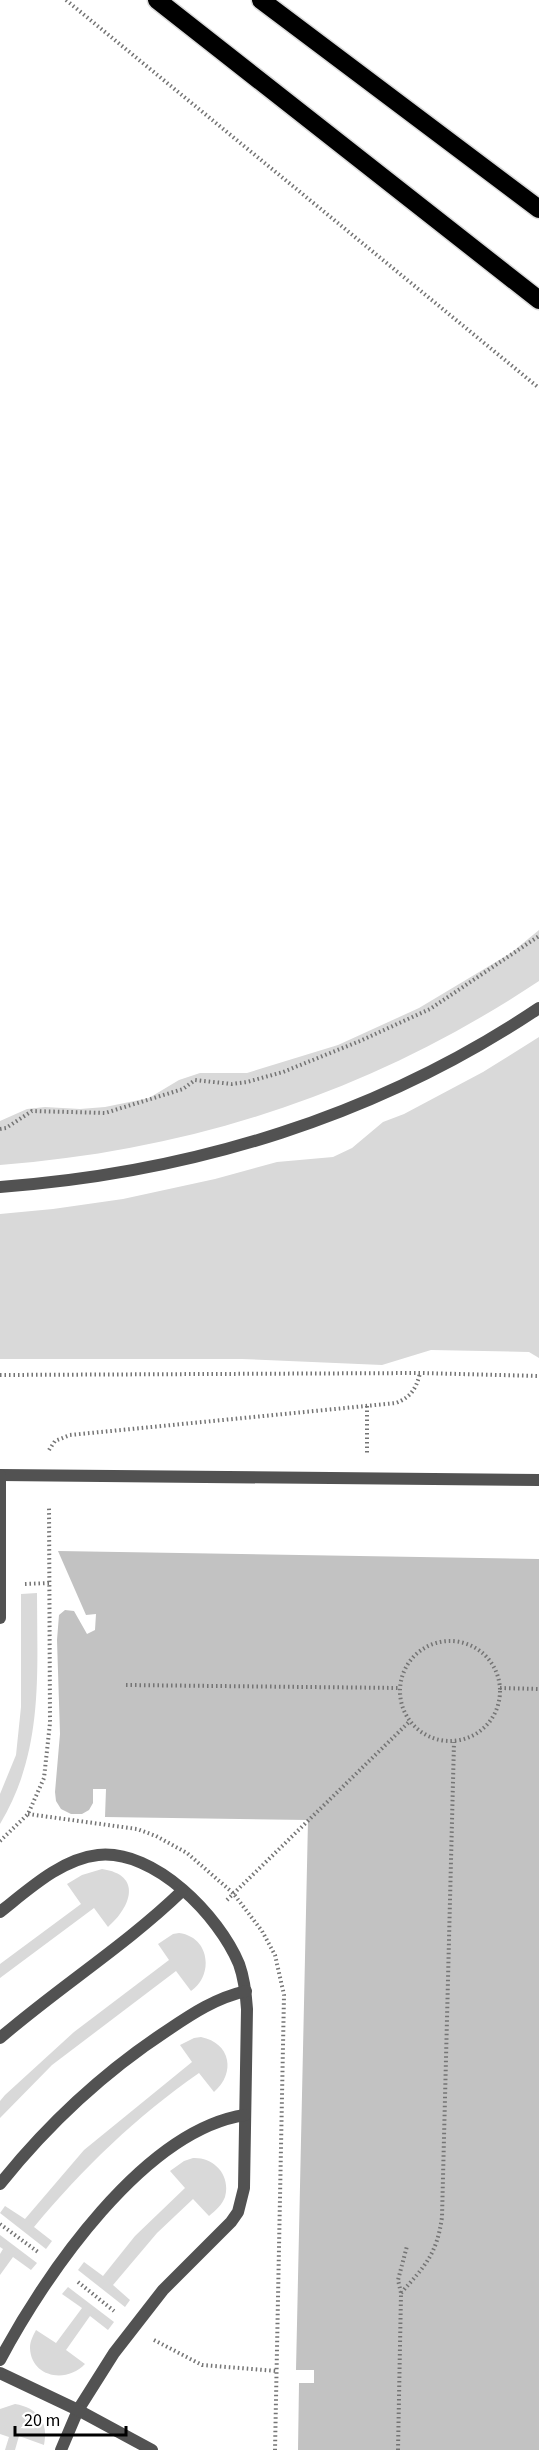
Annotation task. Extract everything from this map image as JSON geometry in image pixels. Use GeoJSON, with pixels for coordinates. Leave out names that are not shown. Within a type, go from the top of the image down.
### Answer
{"type":"FeatureCollection","features":[{"type":"Feature","properties":{"kind":"highway"},"geometry":{"type":"LineString","coordinates":[[157,0],[539,300]]}},
{"type":"Feature","properties":{"kind":"highway"},"geometry":{"type":"LineString","coordinates":[[261,0],[539,209]]}},
{"type":"Feature","properties":{"kind":"street"},"geometry":{"type":"LineString","coordinates":[[0,1187],[56,1183],[121,1174],[187,1161],[262,1140],[340,1112],[393,1089],[454,1058],[539,1008]]}},
{"type":"Feature","properties":{"kind":"street"},"geometry":{"type":"LineString","coordinates":[[0,1618],[0,1475],[539,1480]]}},
{"type":"Feature","properties":{"kind":"street"},"geometry":{"type":"LineString","coordinates":[[0,1912],[56,1871],[75,1861],[97,1855],[132,1858],[167,1876],[208,1916],[226,1939],[240,1967],[246,1991],[244,2188],[238,2212],[156,2299],[114,2353],[78,2410],[61,2450]]}},
{"type":"Feature","properties":{"kind":"street"},"geometry":{"type":"LineString","coordinates":[[0,2038],[145,1924],[182,1891]]}},
{"type":"Feature","properties":{"kind":"street"},"geometry":{"type":"LineString","coordinates":[[0,2184],[61,2114],[138,2050],[219,1999],[246,1991]]}},
{"type":"Feature","properties":{"kind":"street"},"geometry":{"type":"LineString","coordinates":[[0,2360],[57,2267],[126,2188],[160,2156],[196,2131],[225,2119],[245,2115]]}},
{"type":"Feature","properties":{"kind":"street"},"geometry":{"type":"LineString","coordinates":[[0,2373],[78,2410],[152,2450]]}},
{"type":"Feature","properties":{"kind":"path"},"geometry":{"type":"LineString","coordinates":[[66,0],[539,388]]}},
{"type":"Feature","properties":{"kind":"path"},"geometry":{"type":"LineString","coordinates":[[0,1129],[6,1128],[32,1111],[105,1113],[183,1089],[195,1080],[232,1084],[284,1072],[430,1009],[539,936]]}},
{"type":"Feature","properties":{"kind":"path"},"geometry":{"type":"LineString","coordinates":[[48,1457],[55,1441],[70,1435],[396,1403],[404,1400],[416,1387],[420,1373]]}},
{"type":"Feature","properties":{"kind":"path"},"geometry":{"type":"LineString","coordinates":[[0,1375],[420,1373],[539,1376]]}},
{"type":"Feature","properties":{"kind":"path"},"geometry":{"type":"LineString","coordinates":[[367,1406],[367,1434]]}},
{"type":"Feature","properties":{"kind":"path"},"geometry":{"type":"LineString","coordinates":[[0,1841],[28,1814],[44,1778],[50,1723],[49,1506]]}},
{"type":"Feature","properties":{"kind":"path"},"geometry":{"type":"LineString","coordinates":[[20,1584],[49,1583]]}},
{"type":"Feature","properties":{"kind":"path"},"geometry":{"type":"LineString","coordinates":[[443,1641],[459,1641],[474,1647],[487,1657],[497,1671],[500,1688],[498,1706],[490,1722],[478,1733],[454,1742],[431,1738],[404,1714],[399,1698],[399,1688],[405,1667],[414,1654],[428,1645],[443,1641]]}},
{"type":"Feature","properties":{"kind":"path"},"geometry":{"type":"LineString","coordinates":[[126,1685],[399,1688]]}},
{"type":"Feature","properties":{"kind":"path"},"geometry":{"type":"LineString","coordinates":[[500,1688],[539,1689]]}},
{"type":"Feature","properties":{"kind":"path"},"geometry":{"type":"LineString","coordinates":[[222,1904],[410,1721]]}},
{"type":"Feature","properties":{"kind":"path"},"geometry":{"type":"LineString","coordinates":[[400,2293],[420,2271],[437,2246],[442,2217],[454,1742]]}},
{"type":"Feature","properties":{"kind":"path"},"geometry":{"type":"LineString","coordinates":[[0,2224],[42,2255]]}},
{"type":"Feature","properties":{"kind":"path"},"geometry":{"type":"LineString","coordinates":[[398,2450],[400,2293],[398,2280],[407,2246]]}},
{"type":"Feature","properties":{"kind":"path"},"geometry":{"type":"LineString","coordinates":[[72,2278],[119,2314]]}},
{"type":"Feature","properties":{"kind":"path"},"geometry":{"type":"LineString","coordinates":[[148,2336],[202,2365],[278,2371]]}},
{"type":"Feature","properties":{"kind":"shaded area"},"geometry":{"type":"Polygon","coordinates":[[[539,930],[539,981],[477,1020],[413,1054],[348,1083],[282,1108],[213,1129],[144,1145],[73,1157],[0,1165],[0,1121],[27,1109],[105,1107],[149,1098],[179,1080],[200,1073],[247,1073],[338,1045],[419,1008],[511,953],[539,930]]]}},
{"type":"Feature","properties":{"kind":"shaded area"},"geometry":{"type":"Polygon","coordinates":[[[539,1037],[539,1358],[529,1352],[431,1350],[382,1365],[242,1359],[0,1359],[0,1214],[123,1199],[215,1179],[277,1162],[333,1157],[352,1148],[383,1122],[404,1114],[483,1072],[539,1037]]]}},
{"type":"Feature","properties":{"kind":"shaded area"},"geometry":{"type":"Polygon","coordinates":[[[37,1593],[37,1683],[31,1740],[24,1769],[0,1824],[0,1794],[16,1755],[21,1707],[21,1594],[37,1593]]]}},
{"type":"Feature","properties":{"kind":"shaded area"},"geometry":{"type":"Polygon","coordinates":[[[102,1869],[115,1872],[128,1885],[127,1901],[116,1919],[108,1927],[94,1908],[0,1978],[0,1964],[81,1904],[67,1884],[82,1875],[102,1869]]]}},
{"type":"Feature","properties":{"kind":"shaded area"},"geometry":{"type":"Polygon","coordinates":[[[173,1934],[189,1936],[202,1949],[205,1967],[198,1984],[191,1991],[176,1971],[52,2065],[0,2118],[0,2101],[5,2095],[74,2032],[169,1960],[158,1944],[173,1934]]]}},
{"type":"Feature","properties":{"kind":"shaded area"},"geometry":{"type":"Polygon","coordinates":[[[201,2037],[219,2045],[224,2052],[227,2068],[221,2084],[214,2092],[199,2073],[111,2144],[34,2227],[52,2241],[46,2249],[0,2213],[5,2206],[25,2219],[84,2150],[192,2062],[180,2045],[201,2037]]]}},
{"type":"Feature","properties":{"kind":"shaded area"},"geometry":{"type":"Polygon","coordinates":[[[201,2158],[219,2169],[225,2181],[224,2200],[209,2216],[193,2199],[157,2233],[113,2285],[130,2300],[125,2307],[78,2270],[84,2262],[103,2276],[135,2236],[185,2188],[170,2171],[184,2161],[201,2158]]]}},
{"type":"Feature","properties":{"kind":"shaded area"},"geometry":{"type":"Polygon","coordinates":[[[0,2235],[37,2263],[31,2270],[13,2257],[0,2275],[0,2254],[3,2249],[0,2247],[0,2235]]]}},
{"type":"Feature","properties":{"kind":"shaded area"},"geometry":{"type":"Polygon","coordinates":[[[68,2287],[114,2322],[108,2330],[90,2316],[66,2350],[85,2364],[69,2374],[51,2374],[36,2366],[30,2348],[36,2330],[56,2343],[82,2308],[62,2294],[68,2287]]]}},
{"type":"Feature","properties":{"kind":"shaded area"},"geometry":{"type":"Polygon","coordinates":[[[15,2404],[30,2409],[40,2417],[45,2429],[44,2445],[19,2436],[15,2450],[5,2450],[9,2437],[0,2434],[0,2409],[15,2404]]]}},
{"type":"Feature","properties":{"kind":"building"},"geometry":{"type":"Polygon","coordinates":[[[58,1551],[539,1559],[539,2450],[298,2450],[299,2383],[314,2383],[314,2370],[296,2370],[308,1820],[105,1817],[106,1789],[93,1789],[93,1803],[89,1810],[82,1814],[71,1814],[61,1809],[56,1801],[55,1792],[60,1734],[57,1640],[59,1615],[65,1610],[74,1611],[87,1634],[95,1630],[96,1614],[86,1615],[58,1551]]]}}]}
